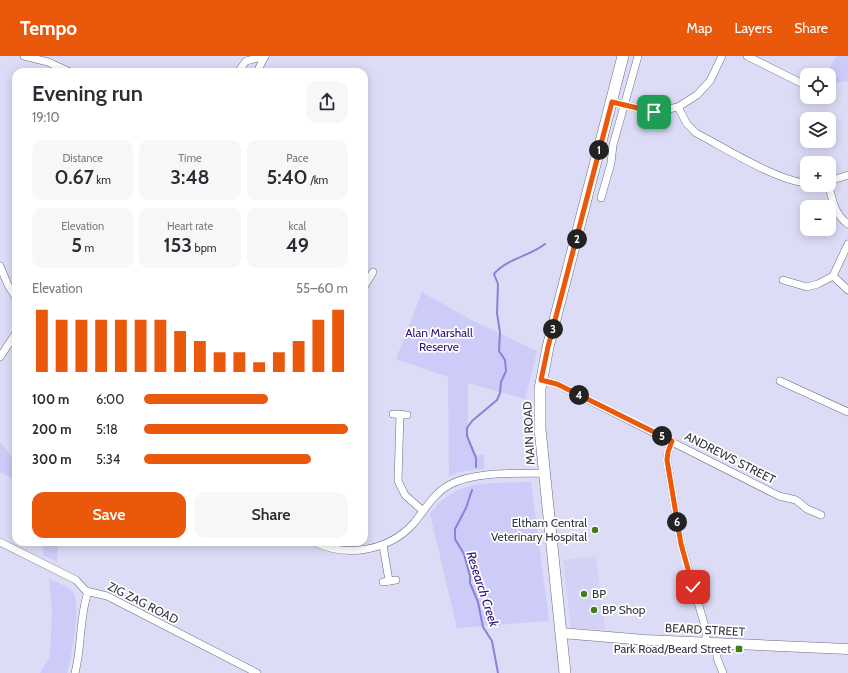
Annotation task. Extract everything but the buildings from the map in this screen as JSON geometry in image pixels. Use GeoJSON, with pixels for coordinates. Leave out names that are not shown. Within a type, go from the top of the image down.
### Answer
{"type":"FeatureCollection","features":[{"type":"Feature","properties":{"kind":"main road","name":"MAIN ROAD"},"geometry":{"type":"LineString","coordinates":[[565,673],[539,417],[541,380],[548,347],[623,56]]}},
{"type":"Feature","properties":{"kind":"street"},"geometry":{"type":"LineString","coordinates":[[24,56],[48,62],[61,68]]}},
{"type":"Feature","properties":{"kind":"street"},"geometry":{"type":"LineString","coordinates":[[241,68],[246,61],[265,56]]}},
{"type":"Feature","properties":{"kind":"street"},"geometry":{"type":"LineString","coordinates":[[259,68],[265,56]]}},
{"type":"Feature","properties":{"kind":"street"},"geometry":{"type":"LineString","coordinates":[[601,198],[638,56]]}},
{"type":"Feature","properties":{"kind":"street"},"geometry":{"type":"LineString","coordinates":[[612,102],[654,112],[678,107],[697,95],[710,81],[722,56]]}},
{"type":"Feature","properties":{"kind":"street"},"geometry":{"type":"LineString","coordinates":[[747,56],[800,82]]}},
{"type":"Feature","properties":{"kind":"street"},"geometry":{"type":"LineString","coordinates":[[678,107],[687,124],[696,133],[773,173],[790,180],[800,182]]}},
{"type":"Feature","properties":{"kind":"street"},"geometry":{"type":"LineString","coordinates":[[836,179],[848,175]]}},
{"type":"Feature","properties":{"kind":"street"},"geometry":{"type":"LineString","coordinates":[[829,192],[832,204],[842,219],[848,224]]}},
{"type":"Feature","properties":{"kind":"street"},"geometry":{"type":"LineString","coordinates":[[783,280],[807,287],[818,284],[833,276],[848,244]]}},
{"type":"Feature","properties":{"kind":"street"},"geometry":{"type":"LineString","coordinates":[[0,270],[12,291]]}},
{"type":"Feature","properties":{"kind":"street"},"geometry":{"type":"LineString","coordinates":[[368,280],[373,272]]}},
{"type":"Feature","properties":{"kind":"street"},"geometry":{"type":"LineString","coordinates":[[833,276],[848,290]]}},
{"type":"Feature","properties":{"kind":"street"},"geometry":{"type":"LineString","coordinates":[[0,357],[12,339]]}},
{"type":"Feature","properties":{"kind":"street","name":"ANDREWS STREET"},"geometry":{"type":"LineString","coordinates":[[541,380],[557,384],[779,496],[796,500],[807,509],[821,515]]}},
{"type":"Feature","properties":{"kind":"street"},"geometry":{"type":"LineString","coordinates":[[780,381],[848,412]]}},
{"type":"Feature","properties":{"kind":"street"},"geometry":{"type":"LineString","coordinates":[[400,414],[398,481],[405,496],[423,511]]}},
{"type":"Feature","properties":{"kind":"street"},"geometry":{"type":"LineString","coordinates":[[672,441],[667,460],[681,544],[706,630],[706,643]]}},
{"type":"Feature","properties":{"kind":"street"},"geometry":{"type":"LineString","coordinates":[[325,546],[345,550],[365,550],[383,545],[406,530],[438,493],[459,480],[486,476],[545,473]]}},
{"type":"Feature","properties":{"kind":"street","name":"ZIG ZAG ROAD"},"geometry":{"type":"LineString","coordinates":[[0,542],[76,580],[88,592],[107,596],[257,673]]}},
{"type":"Feature","properties":{"kind":"street"},"geometry":{"type":"LineString","coordinates":[[383,545],[390,581]]}},
{"type":"Feature","properties":{"kind":"street"},"geometry":{"type":"LineString","coordinates":[[75,673],[80,648],[84,604],[88,592]]}},
{"type":"Feature","properties":{"kind":"street","name":"BEARD STREET"},"geometry":{"type":"LineString","coordinates":[[561,634],[706,643],[848,649]]}},
{"type":"Feature","properties":{"kind":"street"},"geometry":{"type":"LineString","coordinates":[[717,643],[717,658],[723,673]]}},
{"type":"Feature","properties":{"kind":"shaded area","name":"BP"},"geometry":{"type":"Polygon","coordinates":[[[596,556],[605,630],[571,628],[563,560],[596,556]]]}},
{"type":"Feature","properties":{"kind":"green space"},"geometry":{"type":"Polygon","coordinates":[[[836,56],[848,56],[848,81],[836,83],[836,68],[830,68],[836,56]]]}},
{"type":"Feature","properties":{"kind":"green space","name":"Alan Marshall Reserve"},"geometry":{"type":"Polygon","coordinates":[[[422,292],[473,321],[537,351],[525,399],[468,383],[468,436],[476,455],[484,455],[484,469],[458,472],[449,476],[448,377],[396,359],[422,292]]]}},
{"type":"Feature","properties":{"kind":"green space"},"geometry":{"type":"Polygon","coordinates":[[[0,442],[12,457],[12,479],[0,472],[0,442]]]}},
{"type":"Feature","properties":{"kind":"green space"},"geometry":{"type":"Polygon","coordinates":[[[531,482],[549,621],[457,628],[430,514],[440,502],[463,488],[488,483],[531,482]]]}},
{"type":"Feature","properties":{"kind":"green space"},"geometry":{"type":"Polygon","coordinates":[[[43,546],[58,546],[57,562],[43,555],[43,546]]]}},
{"type":"Feature","properties":{"kind":"green space"},"geometry":{"type":"Polygon","coordinates":[[[49,579],[68,588],[73,592],[75,598],[75,632],[67,673],[40,673],[50,656],[52,610],[49,579]]]}},
{"type":"Feature","properties":{"kind":"waterway","name":"Research Creek"},"geometry":{"type":"LineString","coordinates":[[476,467],[476,458],[467,436],[467,428],[472,421],[497,400],[500,393],[501,382],[506,371],[505,360],[499,351],[500,333],[497,313],[498,284],[494,274],[511,261],[532,252],[545,244]]}},
{"type":"Feature","properties":{"kind":"waterway","name":"Research Creek"},"geometry":{"type":"LineString","coordinates":[[472,490],[466,508],[455,529],[455,539],[464,554],[470,576],[470,583],[478,602],[483,627],[492,641],[498,673]]}},
{"type":"Feature","properties":{"kind":"place","name":"Eltham Central Veterinary Hospital"},"geometry":{"type":"Point","coordinates":[595,530]}},
{"type":"Feature","properties":{"kind":"place","name":"BP"},"geometry":{"type":"Point","coordinates":[584,594]}},
{"type":"Feature","properties":{"kind":"place","name":"BP Shop"},"geometry":{"type":"Point","coordinates":[594,610]}},
{"type":"Feature","properties":{"kind":"place","name":"Park Road/Beard Street"},"geometry":{"type":"Point","coordinates":[739,649]}},
{"type":"Feature","properties":{"kind":"route"},"geometry":{"type":"LineString","coordinates":[[654,112],[612,102],[548,347],[541,380],[557,384],[672,441],[667,460],[681,544],[693,587]]}}]}
